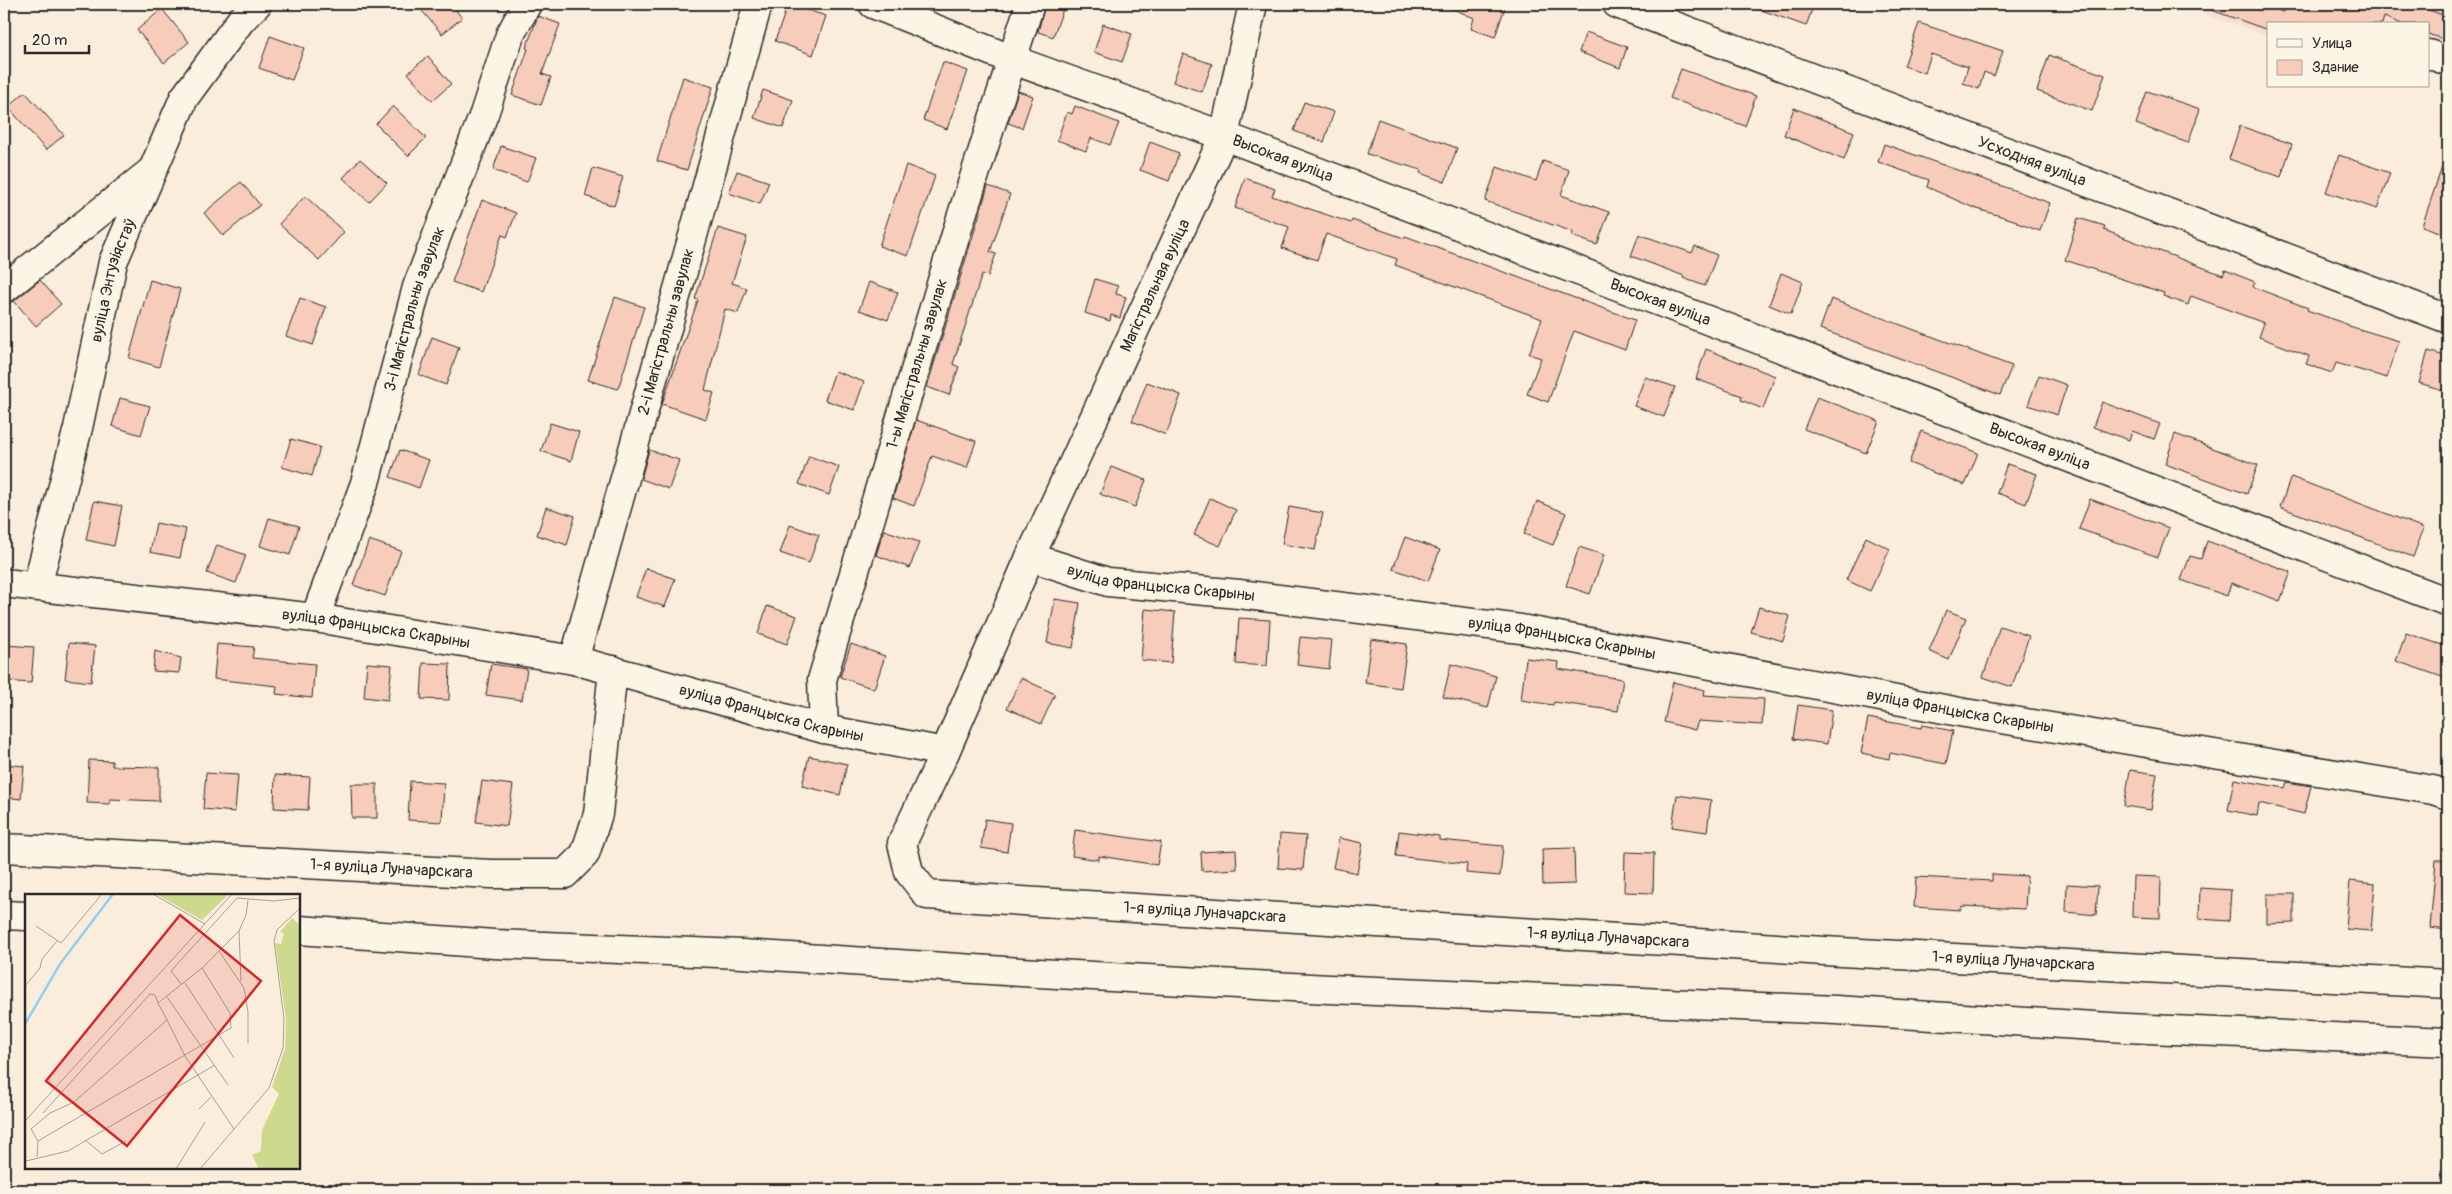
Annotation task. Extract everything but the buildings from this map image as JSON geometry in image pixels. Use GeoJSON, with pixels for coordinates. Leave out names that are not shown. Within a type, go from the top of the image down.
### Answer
{"type":"FeatureCollection","features":[{"type":"Feature","properties":{"kind":"street","name":"вуліца Энтузіястаў"},"geometry":{"type":"LineString","coordinates":[[36,586],[78,428],[113,262],[184,98],[241,20],[257,4]]}},
{"type":"Feature","properties":{"kind":"street","name":"3-і Магістральны завулак"},"geometry":{"type":"LineString","coordinates":[[315,618],[365,483],[417,287],[484,114],[510,35],[527,4]]}},
{"type":"Feature","properties":{"kind":"street","name":"2-і Магістральны завулак"},"geometry":{"type":"LineString","coordinates":[[574,660],[758,4]]}},
{"type":"Feature","properties":{"kind":"street","name":"Высокая вуліца"},"geometry":{"type":"LineString","coordinates":[[873,4],[1013,60],[1224,136],[2448,602]]}},
{"type":"Feature","properties":{"kind":"street","name":"1-ы Магістральны завулак"},"geometry":{"type":"LineString","coordinates":[[824,728],[822,680],[960,221],[1030,4]]}},
{"type":"Feature","properties":{"kind":"street","name":"Магістральная вуліца"},"geometry":{"type":"LineString","coordinates":[[1030,557],[1224,136],[1253,4]]}},
{"type":"Feature","properties":{"kind":"street","name":"Усходняя вуліца"},"geometry":{"type":"LineString","coordinates":[[1617,4],[2448,318]]}},
{"type":"Feature","properties":{"kind":"street"},"geometry":{"type":"LineString","coordinates":[[2430,55],[2448,61]]}},
{"type":"Feature","properties":{"kind":"street"},"geometry":{"type":"LineString","coordinates":[[4,289],[152,170]]}},
{"type":"Feature","properties":{"kind":"street"},"geometry":{"type":"LineString","coordinates":[[945,752],[1030,557]]}},
{"type":"Feature","properties":{"kind":"street","name":"вуліца Францыска Скарыны"},"geometry":{"type":"LineString","coordinates":[[1030,557],[1108,582],[1239,594],[1521,629],[1965,713],[2433,790],[2448,795]]}},
{"type":"Feature","properties":{"kind":"street","name":"вуліца Францыска Скарыны"},"geometry":{"type":"LineString","coordinates":[[4,583],[315,618],[574,660],[824,728],[945,752]]}},
{"type":"Feature","properties":{"kind":"street","name":"1-я вуліца Луначарскага"},"geometry":{"type":"LineString","coordinates":[[4,848],[490,874],[565,874],[585,854],[598,814],[613,670]]}},
{"type":"Feature","properties":{"kind":"street","name":"1-я вуліца Луначарскага"},"geometry":{"type":"LineString","coordinates":[[945,752],[902,843],[909,872],[927,895],[1840,952],[2448,984]]}},
{"type":"Feature","properties":{"kind":"street"},"geometry":{"type":"LineString","coordinates":[[4,915],[25,916]]}},
{"type":"Feature","properties":{"kind":"street"},"geometry":{"type":"LineString","coordinates":[[300,930],[494,944],[742,954],[1021,972],[1319,988],[1836,1010],[2126,1028],[2448,1042]]}},
{"type":"Feature","properties":{"kind":"shaded area"},"geometry":{"type":"Polygon","coordinates":[[[2175,4],[2448,4],[2448,69],[2430,62],[2430,22],[2267,22],[2267,36],[2175,4]]]}}]}
